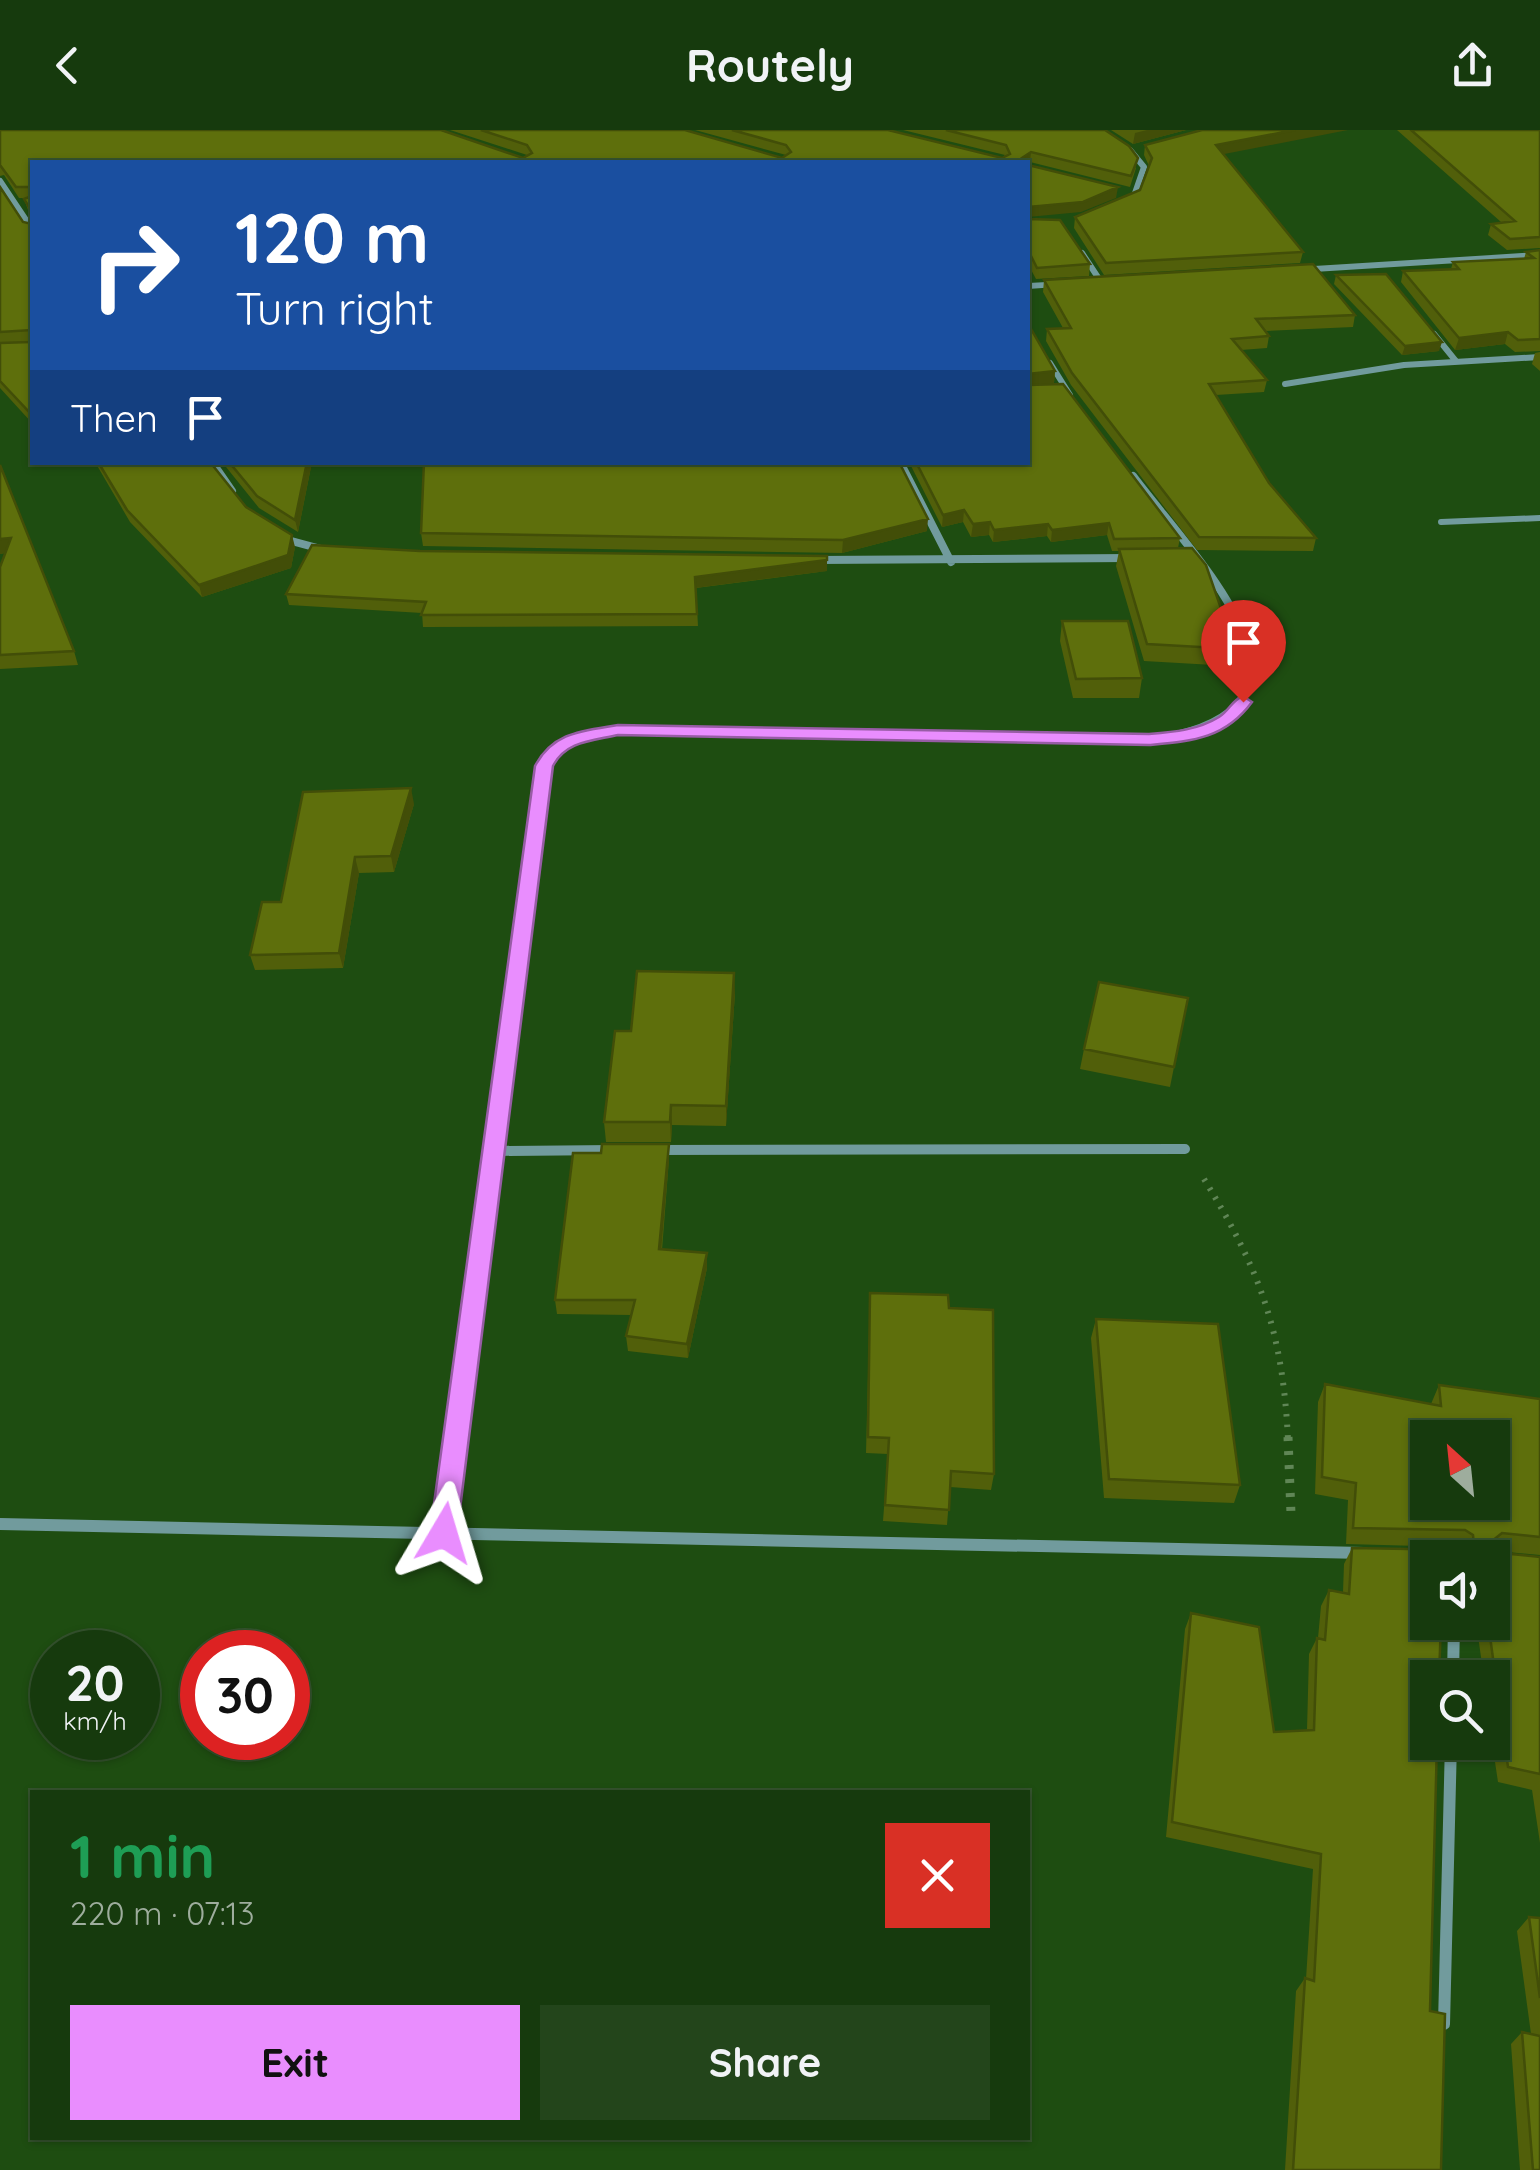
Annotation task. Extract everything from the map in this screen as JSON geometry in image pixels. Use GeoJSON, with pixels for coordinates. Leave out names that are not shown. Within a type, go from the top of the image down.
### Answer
{"type":"FeatureCollection","features":[{"type":"Feature","properties":{"kind":"street"},"geometry":{"type":"LineString","coordinates":[[1118,142],[1132,151],[1144,167],[1134,196],[1122,203]]}},
{"type":"Feature","properties":{"kind":"street"},"geometry":{"type":"LineString","coordinates":[[1132,151],[1149,147]]}},
{"type":"Feature","properties":{"kind":"street"},"geometry":{"type":"LineString","coordinates":[[0,181],[30,226]]}},
{"type":"Feature","properties":{"kind":"street"},"geometry":{"type":"LineString","coordinates":[[1116,191],[1134,196]]}},
{"type":"Feature","properties":{"kind":"street"},"geometry":{"type":"LineString","coordinates":[[17,205],[30,202]]}},
{"type":"Feature","properties":{"kind":"street"},"geometry":{"type":"LineString","coordinates":[[1074,241],[1101,282]]}},
{"type":"Feature","properties":{"kind":"street"},"geometry":{"type":"LineString","coordinates":[[1279,271],[1540,256]]}},
{"type":"Feature","properties":{"kind":"street"},"geometry":{"type":"LineString","coordinates":[[1378,265],[1389,279]]}},
{"type":"Feature","properties":{"kind":"street"},"geometry":{"type":"LineString","coordinates":[[1030,286],[1121,280]]}},
{"type":"Feature","properties":{"kind":"street"},"geometry":{"type":"LineString","coordinates":[[1422,319],[1455,360]]}},
{"type":"Feature","properties":{"kind":"street"},"geometry":{"type":"LineString","coordinates":[[1046,356],[1077,404]]}},
{"type":"Feature","properties":{"kind":"street"},"geometry":{"type":"LineString","coordinates":[[1285,384],[1455,360],[1540,357]]}},
{"type":"Feature","properties":{"kind":"street"},"geometry":{"type":"LineString","coordinates":[[1046,390],[1065,389]]}},
{"type":"Feature","properties":{"kind":"street"},"geometry":{"type":"LineString","coordinates":[[214,465],[241,504]]}},
{"type":"Feature","properties":{"kind":"street"},"geometry":{"type":"LineString","coordinates":[[902,465],[951,562]]}},
{"type":"Feature","properties":{"kind":"street"},"geometry":{"type":"LineString","coordinates":[[444,1533],[544,766],[552,751],[568,740],[618,730],[1149,740],[1198,732],[1230,718],[1243,702],[1251,674],[1251,646],[1240,619],[1125,465]]}},
{"type":"Feature","properties":{"kind":"street"},"geometry":{"type":"LineString","coordinates":[[279,537],[332,550]]}},
{"type":"Feature","properties":{"kind":"street"},"geometry":{"type":"LineString","coordinates":[[1177,557],[1196,557]]}},
{"type":"Feature","properties":{"kind":"street"},"geometry":{"type":"LineString","coordinates":[[815,560],[1140,558]]}},
{"type":"Feature","properties":{"kind":"street"},"geometry":{"type":"LineString","coordinates":[[494,1150],[1184,1149]]}},
{"type":"Feature","properties":{"kind":"street"},"geometry":{"type":"LineString","coordinates":[[0,1524],[1384,1554]]}},
{"type":"Feature","properties":{"kind":"street"},"geometry":{"type":"LineString","coordinates":[[1444,2034],[1451,1760]]}},
{"type":"Feature","properties":{"kind":"lane"},"geometry":{"type":"LineString","coordinates":[[1441,522],[1540,518]]}},
{"type":"Feature","properties":{"kind":"path"},"geometry":{"type":"LineString","coordinates":[[1184,1149],[1232,1224],[1266,1298],[1282,1372],[1293,1551]]}},
{"type":"Feature","properties":{"kind":"building"},"geometry":{"type":"Polygon","coordinates":[[[0,130],[441,130],[523,158],[532,153],[527,145],[481,130],[685,130],[782,158],[791,152],[786,145],[732,130],[888,130],[1002,158],[1010,154],[1006,145],[946,130],[1105,130],[1129,146],[1138,158],[1131,176],[1031,152],[1024,160],[30,160],[30,187],[16,187],[0,165],[0,130]]]}},
{"type":"Feature","properties":{"kind":"building"},"geometry":{"type":"Polygon","coordinates":[[[1202,130],[1295,130],[1216,145],[1303,252],[1106,263],[1075,217],[1140,190],[1152,158],[1145,145],[1202,130]]]}},
{"type":"Feature","properties":{"kind":"building"},"geometry":{"type":"Polygon","coordinates":[[[1411,130],[1540,130],[1540,237],[1510,239],[1491,224],[1515,221],[1411,130]]]}},
{"type":"Feature","properties":{"kind":"building"},"geometry":{"type":"Polygon","coordinates":[[[1030,165],[1118,187],[1083,202],[1030,207],[1030,165]]]}},
{"type":"Feature","properties":{"kind":"building"},"geometry":{"type":"Polygon","coordinates":[[[0,187],[23,222],[30,224],[30,330],[0,332],[0,187]]]}},
{"type":"Feature","properties":{"kind":"building"},"geometry":{"type":"Polygon","coordinates":[[[1030,219],[1060,220],[1090,264],[1037,268],[1030,254],[1030,219]]]}},
{"type":"Feature","properties":{"kind":"building"},"geometry":{"type":"Polygon","coordinates":[[[1540,250],[1540,339],[1518,340],[1508,332],[1459,338],[1403,271],[1459,269],[1453,262],[1534,258],[1526,252],[1540,250]]]}},
{"type":"Feature","properties":{"kind":"building"},"geometry":{"type":"Polygon","coordinates":[[[1313,264],[1355,315],[1256,319],[1269,336],[1232,339],[1267,380],[1209,384],[1269,483],[1316,538],[1199,537],[1072,373],[1047,329],[1071,328],[1044,280],[1313,264]]]}},
{"type":"Feature","properties":{"kind":"building"},"geometry":{"type":"Polygon","coordinates":[[[1386,274],[1442,342],[1405,346],[1336,275],[1386,274]]]}},
{"type":"Feature","properties":{"kind":"building"},"geometry":{"type":"Polygon","coordinates":[[[1030,329],[1031,329],[1055,371],[1030,374],[1030,329]]]}},
{"type":"Feature","properties":{"kind":"building"},"geometry":{"type":"Polygon","coordinates":[[[30,336],[30,413],[0,381],[0,343],[29,342],[30,336]]]}},
{"type":"Feature","properties":{"kind":"building"},"geometry":{"type":"Polygon","coordinates":[[[1063,384],[1180,538],[1114,539],[1109,523],[1052,530],[1048,524],[994,530],[990,522],[973,524],[964,510],[943,515],[918,465],[1030,465],[1030,385],[1063,384]]]}},
{"type":"Feature","properties":{"kind":"building"},"geometry":{"type":"Polygon","coordinates":[[[0,465],[74,651],[0,655],[0,567],[11,538],[0,539],[0,465]]]}},
{"type":"Feature","properties":{"kind":"building"},"geometry":{"type":"Polygon","coordinates":[[[100,465],[212,465],[246,507],[292,535],[288,555],[199,585],[127,510],[100,465]]]}},
{"type":"Feature","properties":{"kind":"building"},"geometry":{"type":"Polygon","coordinates":[[[231,465],[306,465],[295,520],[257,496],[231,465]]]}},
{"type":"Feature","properties":{"kind":"building"},"geometry":{"type":"Polygon","coordinates":[[[424,465],[901,465],[928,519],[843,540],[421,533],[424,465]]]}},
{"type":"Feature","properties":{"kind":"building"},"geometry":{"type":"Polygon","coordinates":[[[312,545],[420,551],[827,556],[827,560],[695,577],[697,614],[421,615],[426,602],[286,594],[312,545]]]}},
{"type":"Feature","properties":{"kind":"building"},"geometry":{"type":"Polygon","coordinates":[[[1192,548],[1206,565],[1235,649],[1147,644],[1119,549],[1192,548]]]}},
{"type":"Feature","properties":{"kind":"building"},"geometry":{"type":"Polygon","coordinates":[[[1062,621],[1128,621],[1142,678],[1076,679],[1062,621]]]}},
{"type":"Feature","properties":{"kind":"building"},"geometry":{"type":"Polygon","coordinates":[[[411,788],[391,856],[355,857],[339,953],[250,955],[262,902],[281,902],[303,792],[411,788]]]}},
{"type":"Feature","properties":{"kind":"building"},"geometry":{"type":"Polygon","coordinates":[[[637,971],[734,973],[726,1106],[671,1105],[670,1122],[604,1122],[615,1031],[631,1031],[637,971]]]}},
{"type":"Feature","properties":{"kind":"building"},"geometry":{"type":"Polygon","coordinates":[[[1099,982],[1188,998],[1174,1067],[1084,1049],[1099,982]]]}},
{"type":"Feature","properties":{"kind":"building"},"geometry":{"type":"Polygon","coordinates":[[[602,1144],[669,1144],[659,1249],[707,1253],[687,1344],[626,1336],[635,1300],[555,1300],[573,1153],[601,1153],[602,1144]]]}},
{"type":"Feature","properties":{"kind":"building"},"geometry":{"type":"Polygon","coordinates":[[[870,1293],[948,1295],[949,1308],[993,1310],[994,1474],[951,1471],[949,1510],[885,1505],[889,1438],[868,1437],[870,1293]]]}},
{"type":"Feature","properties":{"kind":"building"},"geometry":{"type":"Polygon","coordinates":[[[1096,1319],[1218,1324],[1240,1485],[1109,1479],[1096,1319]]]}},
{"type":"Feature","properties":{"kind":"building"},"geometry":{"type":"Polygon","coordinates":[[[1325,1384],[1441,1406],[1439,1385],[1540,1399],[1540,1537],[1502,1533],[1493,1540],[1474,1540],[1465,1530],[1353,1528],[1356,1483],[1322,1477],[1325,1384]]]}},
{"type":"Feature","properties":{"kind":"building"},"geometry":{"type":"Polygon","coordinates":[[[1352,1548],[1410,1549],[1410,1640],[1440,1640],[1440,1660],[1410,1660],[1410,1760],[1437,1760],[1430,2011],[1445,2014],[1441,2170],[1293,2170],[1305,1978],[1314,1981],[1321,1854],[1172,1822],[1191,1613],[1259,1627],[1274,1732],[1314,1730],[1317,1638],[1325,1640],[1329,1590],[1349,1594],[1352,1548]]]}},
{"type":"Feature","properties":{"kind":"building"},"geometry":{"type":"Polygon","coordinates":[[[1510,1554],[1540,1557],[1540,1774],[1508,1767],[1510,1660],[1493,1660],[1490,1640],[1510,1640],[1510,1554]]]}},
{"type":"Feature","properties":{"kind":"building"},"geometry":{"type":"Polygon","coordinates":[[[1529,1917],[1540,1918],[1540,1998],[1529,1917]]]}},
{"type":"Feature","properties":{"kind":"building"},"geometry":{"type":"Polygon","coordinates":[[[1522,2032],[1540,2036],[1540,2170],[1533,2170],[1522,2032]]]}},
{"type":"Feature","properties":{"kind":"route"},"geometry":{"type":"LineString","coordinates":[[444,1533],[544,766],[552,751],[568,740],[592,732],[618,730],[1149,740],[1185,736],[1210,728],[1230,718],[1243,702]]}}]}
